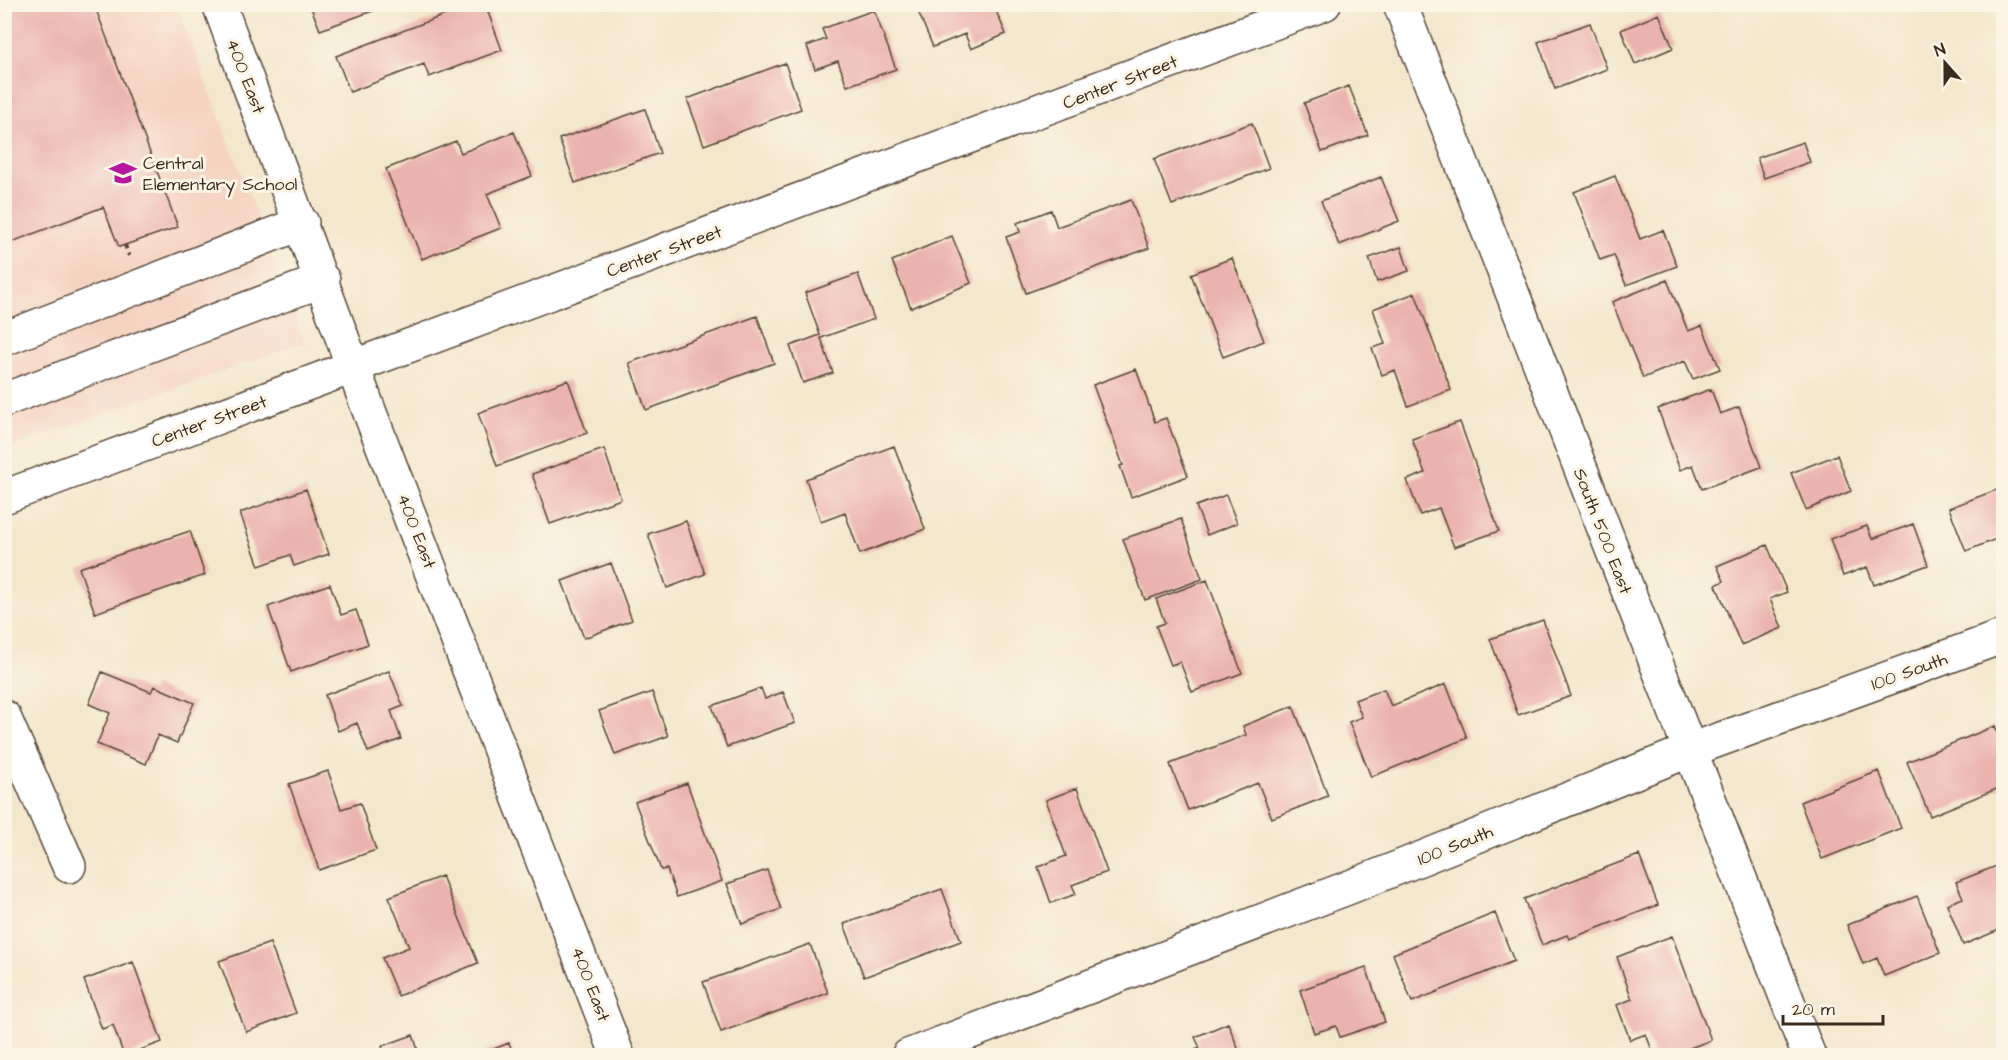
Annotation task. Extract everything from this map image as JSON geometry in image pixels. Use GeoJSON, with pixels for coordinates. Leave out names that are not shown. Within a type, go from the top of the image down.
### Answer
{"type":"FeatureCollection","features":[{"type":"Feature","properties":{"kind":"street","name":"400 East"},"geometry":{"type":"LineString","coordinates":[[219,4],[354,367],[618,1056]]}},
{"type":"Feature","properties":{"kind":"street","name":"Center Street"},"geometry":{"type":"LineString","coordinates":[[4,498],[1324,4]]}},
{"type":"Feature","properties":{"kind":"street","name":"South 500 East"},"geometry":{"type":"LineString","coordinates":[[1400,4],[1688,751],[1809,1056]]}},
{"type":"Feature","properties":{"kind":"street"},"geometry":{"type":"LineString","coordinates":[[4,339],[302,223]]}},
{"type":"Feature","properties":{"kind":"street"},"geometry":{"type":"LineString","coordinates":[[4,400],[323,280]]}},
{"type":"Feature","properties":{"kind":"street","name":"100 South"},"geometry":{"type":"LineString","coordinates":[[908,1056],[1339,891],[1688,751],[2004,636]]}},
{"type":"Feature","properties":{"kind":"street"},"geometry":{"type":"LineString","coordinates":[[4,717],[69,866]]}},
{"type":"Feature","properties":{"kind":"shaded area","name":"Central Elementary School"},"geometry":{"type":"Polygon","coordinates":[[[4,5],[177,5],[305,342],[5,449],[4,5]]]}},
{"type":"Feature","properties":{"kind":"building"},"geometry":{"type":"Polygon","coordinates":[[[4,4],[94,4],[178,227],[119,247],[103,207],[4,245],[4,4]]]}},
{"type":"Feature","properties":{"kind":"building"},"geometry":{"type":"Polygon","coordinates":[[[474,4],[485,4],[502,50],[429,77],[424,64],[350,92],[336,56],[474,4]]]}},
{"type":"Feature","properties":{"kind":"building"},"geometry":{"type":"Polygon","coordinates":[[[915,4],[993,4],[1006,34],[971,49],[965,34],[933,47],[915,4]]]}},
{"type":"Feature","properties":{"kind":"building"},"geometry":{"type":"Polygon","coordinates":[[[310,5],[389,5],[320,30],[310,5]]]}},
{"type":"Feature","properties":{"kind":"building"},"geometry":{"type":"Polygon","coordinates":[[[874,10],[896,69],[847,86],[838,61],[815,69],[807,46],[826,39],[822,29],[874,10]]]}},
{"type":"Feature","properties":{"kind":"building"},"geometry":{"type":"Polygon","coordinates":[[[1659,14],[1673,48],[1635,64],[1621,30],[1659,14]]]}},
{"type":"Feature","properties":{"kind":"building"},"geometry":{"type":"Polygon","coordinates":[[[1590,23],[1607,69],[1555,89],[1538,42],[1590,23]]]}},
{"type":"Feature","properties":{"kind":"building"},"geometry":{"type":"Polygon","coordinates":[[[785,63],[801,109],[704,145],[687,99],[785,63]]]}},
{"type":"Feature","properties":{"kind":"building"},"geometry":{"type":"Polygon","coordinates":[[[1349,86],[1368,135],[1322,152],[1304,103],[1349,86]]]}},
{"type":"Feature","properties":{"kind":"building"},"geometry":{"type":"Polygon","coordinates":[[[645,109],[660,153],[575,183],[559,139],[645,109]]]}},
{"type":"Feature","properties":{"kind":"building"},"geometry":{"type":"Polygon","coordinates":[[[1252,123],[1269,168],[1172,205],[1154,159],[1252,123]]]}},
{"type":"Feature","properties":{"kind":"building"},"geometry":{"type":"Polygon","coordinates":[[[514,132],[532,176],[487,194],[501,228],[422,259],[386,169],[456,141],[461,153],[514,132]]]}},
{"type":"Feature","properties":{"kind":"building"},"geometry":{"type":"Polygon","coordinates":[[[1803,142],[1810,162],[1764,178],[1757,158],[1803,142]]]}},
{"type":"Feature","properties":{"kind":"building"},"geometry":{"type":"Polygon","coordinates":[[[1615,176],[1640,239],[1663,230],[1677,266],[1626,285],[1614,255],[1600,260],[1574,192],[1615,176]]]}},
{"type":"Feature","properties":{"kind":"building"},"geometry":{"type":"Polygon","coordinates":[[[1381,177],[1399,221],[1339,245],[1321,201],[1381,177]]]}},
{"type":"Feature","properties":{"kind":"building"},"geometry":{"type":"Polygon","coordinates":[[[1131,200],[1149,248],[1026,293],[1006,237],[1020,232],[1017,223],[1051,210],[1057,227],[1131,200]]]}},
{"type":"Feature","properties":{"kind":"building"},"geometry":{"type":"Polygon","coordinates":[[[952,236],[971,283],[911,308],[892,261],[952,236]]]}},
{"type":"Feature","properties":{"kind":"building"},"geometry":{"type":"Polygon","coordinates":[[[1401,247],[1409,271],[1377,282],[1369,258],[1401,247]]]}},
{"type":"Feature","properties":{"kind":"building"},"geometry":{"type":"Polygon","coordinates":[[[1232,258],[1264,341],[1223,357],[1191,274],[1232,258]]]}},
{"type":"Feature","properties":{"kind":"building"},"geometry":{"type":"Polygon","coordinates":[[[858,274],[874,319],[821,338],[833,373],[803,383],[790,346],[820,335],[805,293],[858,274]]]}},
{"type":"Feature","properties":{"kind":"building"},"geometry":{"type":"Polygon","coordinates":[[[1667,280],[1688,331],[1702,326],[1720,369],[1693,379],[1685,361],[1643,378],[1612,302],[1667,280]]]}},
{"type":"Feature","properties":{"kind":"building"},"geometry":{"type":"Polygon","coordinates":[[[1415,293],[1451,390],[1408,406],[1395,370],[1382,375],[1372,348],[1385,344],[1373,309],[1415,293]]]}},
{"type":"Feature","properties":{"kind":"building"},"geometry":{"type":"Polygon","coordinates":[[[757,316],[774,363],[646,410],[629,363],[757,316]]]}},
{"type":"Feature","properties":{"kind":"building"},"geometry":{"type":"Polygon","coordinates":[[[1136,369],[1155,422],[1166,418],[1188,476],[1131,497],[1120,466],[1123,465],[1093,385],[1136,369]]]}},
{"type":"Feature","properties":{"kind":"building"},"geometry":{"type":"Polygon","coordinates":[[[568,380],[587,433],[497,466],[478,413],[568,380]]]}},
{"type":"Feature","properties":{"kind":"building"},"geometry":{"type":"Polygon","coordinates":[[[1711,389],[1720,414],[1739,407],[1761,467],[1702,489],[1693,465],[1680,470],[1658,409],[1711,389]]]}},
{"type":"Feature","properties":{"kind":"building"},"geometry":{"type":"Polygon","coordinates":[[[1460,422],[1499,531],[1454,547],[1439,508],[1420,515],[1407,480],[1425,473],[1412,439],[1460,422]]]}},
{"type":"Feature","properties":{"kind":"building"},"geometry":{"type":"Polygon","coordinates":[[[894,446],[925,529],[860,554],[845,513],[821,522],[806,479],[894,446]]]}},
{"type":"Feature","properties":{"kind":"building"},"geometry":{"type":"Polygon","coordinates":[[[604,449],[621,499],[550,524],[532,474],[604,449]]]}},
{"type":"Feature","properties":{"kind":"building"},"geometry":{"type":"Polygon","coordinates":[[[1837,455],[1851,491],[1806,510],[1791,473],[1837,455]]]}},
{"type":"Feature","properties":{"kind":"building"},"geometry":{"type":"Polygon","coordinates":[[[2004,487],[2004,536],[1966,551],[1949,508],[2004,487]]]}},
{"type":"Feature","properties":{"kind":"building"},"geometry":{"type":"Polygon","coordinates":[[[306,489],[329,554],[294,566],[290,555],[259,566],[240,513],[306,489]]]}},
{"type":"Feature","properties":{"kind":"building"},"geometry":{"type":"Polygon","coordinates":[[[1226,495],[1237,523],[1207,535],[1196,506],[1226,495]]]}},
{"type":"Feature","properties":{"kind":"building"},"geometry":{"type":"Polygon","coordinates":[[[1181,519],[1202,579],[1145,600],[1123,539],[1181,519]]]}},
{"type":"Feature","properties":{"kind":"building"},"geometry":{"type":"Polygon","coordinates":[[[686,521],[705,574],[667,588],[648,534],[686,521]]]}},
{"type":"Feature","properties":{"kind":"building"},"geometry":{"type":"Polygon","coordinates":[[[1913,524],[1928,565],[1874,585],[1867,567],[1843,576],[1830,539],[1867,526],[1872,539],[1913,524]]]}},
{"type":"Feature","properties":{"kind":"building"},"geometry":{"type":"Polygon","coordinates":[[[190,531],[205,575],[95,613],[79,568],[190,531]]]}},
{"type":"Feature","properties":{"kind":"building"},"geometry":{"type":"Polygon","coordinates":[[[1767,545],[1787,592],[1770,599],[1782,628],[1741,645],[1716,585],[1724,581],[1717,566],[1767,545]]]}},
{"type":"Feature","properties":{"kind":"building"},"geometry":{"type":"Polygon","coordinates":[[[611,563],[632,620],[584,638],[562,581],[611,563]]]}},
{"type":"Feature","properties":{"kind":"building"},"geometry":{"type":"Polygon","coordinates":[[[1207,580],[1242,673],[1192,692],[1180,662],[1171,665],[1156,626],[1165,623],[1156,599],[1207,580]]]}},
{"type":"Feature","properties":{"kind":"building"},"geometry":{"type":"Polygon","coordinates":[[[330,584],[341,615],[356,610],[368,644],[291,672],[268,607],[330,584]]]}},
{"type":"Feature","properties":{"kind":"building"},"geometry":{"type":"Polygon","coordinates":[[[1543,620],[1571,696],[1518,715],[1490,639],[1543,620]]]}},
{"type":"Feature","properties":{"kind":"building"},"geometry":{"type":"Polygon","coordinates":[[[389,671],[403,706],[391,711],[401,739],[368,752],[357,723],[338,731],[325,695],[389,671]]]}},
{"type":"Feature","properties":{"kind":"building"},"geometry":{"type":"Polygon","coordinates":[[[102,672],[151,692],[154,686],[194,703],[177,743],[158,735],[146,764],[97,744],[110,713],[89,704],[102,672]]]}},
{"type":"Feature","properties":{"kind":"building"},"geometry":{"type":"Polygon","coordinates":[[[1446,684],[1467,738],[1371,777],[1349,722],[1362,717],[1355,700],[1384,689],[1391,706],[1446,684]]]}},
{"type":"Feature","properties":{"kind":"building"},"geometry":{"type":"Polygon","coordinates":[[[761,688],[765,699],[783,692],[795,723],[727,747],[712,706],[761,688]]]}},
{"type":"Feature","properties":{"kind":"building"},"geometry":{"type":"Polygon","coordinates":[[[652,692],[668,736],[615,755],[599,711],[652,692]]]}},
{"type":"Feature","properties":{"kind":"building"},"geometry":{"type":"Polygon","coordinates":[[[1293,706],[1328,796],[1272,818],[1258,783],[1188,810],[1170,764],[1246,735],[1243,726],[1293,706]]]}},
{"type":"Feature","properties":{"kind":"building"},"geometry":{"type":"Polygon","coordinates":[[[1995,726],[2004,748],[2004,786],[1930,816],[1907,762],[1995,726]]]}},
{"type":"Feature","properties":{"kind":"building"},"geometry":{"type":"Polygon","coordinates":[[[328,771],[341,809],[360,803],[376,850],[319,870],[289,784],[328,771]]]}},
{"type":"Feature","properties":{"kind":"building"},"geometry":{"type":"Polygon","coordinates":[[[1879,771],[1901,828],[1822,859],[1800,802],[1879,771]]]}},
{"type":"Feature","properties":{"kind":"building"},"geometry":{"type":"Polygon","coordinates":[[[687,783],[722,881],[677,897],[667,869],[661,870],[635,802],[687,783]]]}},
{"type":"Feature","properties":{"kind":"building"},"geometry":{"type":"Polygon","coordinates":[[[1077,788],[1107,872],[1072,885],[1076,894],[1051,903],[1038,867],[1066,856],[1046,800],[1077,788]]]}},
{"type":"Feature","properties":{"kind":"building"},"geometry":{"type":"Polygon","coordinates":[[[1639,855],[1658,905],[1569,939],[1567,935],[1542,945],[1524,899],[1639,855]]]}},
{"type":"Feature","properties":{"kind":"building"},"geometry":{"type":"Polygon","coordinates":[[[2004,863],[2004,928],[1963,945],[1947,904],[1963,898],[1956,882],[2004,863]]]}},
{"type":"Feature","properties":{"kind":"building"},"geometry":{"type":"Polygon","coordinates":[[[767,870],[781,909],[742,924],[727,884],[767,870]]]}},
{"type":"Feature","properties":{"kind":"building"},"geometry":{"type":"Polygon","coordinates":[[[442,876],[478,963],[398,996],[382,958],[409,947],[389,897],[442,876]]]}},
{"type":"Feature","properties":{"kind":"building"},"geometry":{"type":"Polygon","coordinates":[[[942,889],[961,941],[864,977],[844,924],[942,889]]]}},
{"type":"Feature","properties":{"kind":"building"},"geometry":{"type":"Polygon","coordinates":[[[1917,896],[1940,953],[1884,976],[1877,958],[1863,964],[1847,925],[1917,896]]]}},
{"type":"Feature","properties":{"kind":"building"},"geometry":{"type":"Polygon","coordinates":[[[1495,913],[1514,961],[1412,1002],[1393,954],[1495,913]]]}},
{"type":"Feature","properties":{"kind":"building"},"geometry":{"type":"Polygon","coordinates":[[[1672,936],[1711,1040],[1669,1056],[1654,1056],[1646,1034],[1630,1040],[1617,1005],[1632,999],[1617,957],[1672,936]]]}},
{"type":"Feature","properties":{"kind":"building"},"geometry":{"type":"Polygon","coordinates":[[[270,943],[296,1013],[246,1032],[219,961],[270,943]]]}},
{"type":"Feature","properties":{"kind":"building"},"geometry":{"type":"Polygon","coordinates":[[[810,944],[828,993],[721,1032],[703,982],[810,944]]]}},
{"type":"Feature","properties":{"kind":"building"},"geometry":{"type":"Polygon","coordinates":[[[133,962],[162,1042],[124,1056],[113,1025],[102,1029],[84,980],[133,962]]]}},
{"type":"Feature","properties":{"kind":"building"},"geometry":{"type":"Polygon","coordinates":[[[1366,967],[1385,1022],[1340,1037],[1336,1026],[1314,1033],[1300,990],[1366,967]]]}},
{"type":"Feature","properties":{"kind":"building"},"geometry":{"type":"Polygon","coordinates":[[[1228,1023],[1241,1056],[1181,1056],[1200,1048],[1195,1037],[1228,1023]]]}},
{"type":"Feature","properties":{"kind":"building"},"geometry":{"type":"Polygon","coordinates":[[[413,1035],[420,1056],[385,1056],[382,1046],[413,1035]]]}},
{"type":"Feature","properties":{"kind":"building"},"geometry":{"type":"Polygon","coordinates":[[[509,1043],[514,1056],[478,1056],[478,1055],[509,1043]]]}},
{"type":"Feature","properties":{"kind":"place","name":"Central Elementary School"},"geometry":{"type":"Point","coordinates":[123,173]}}]}
